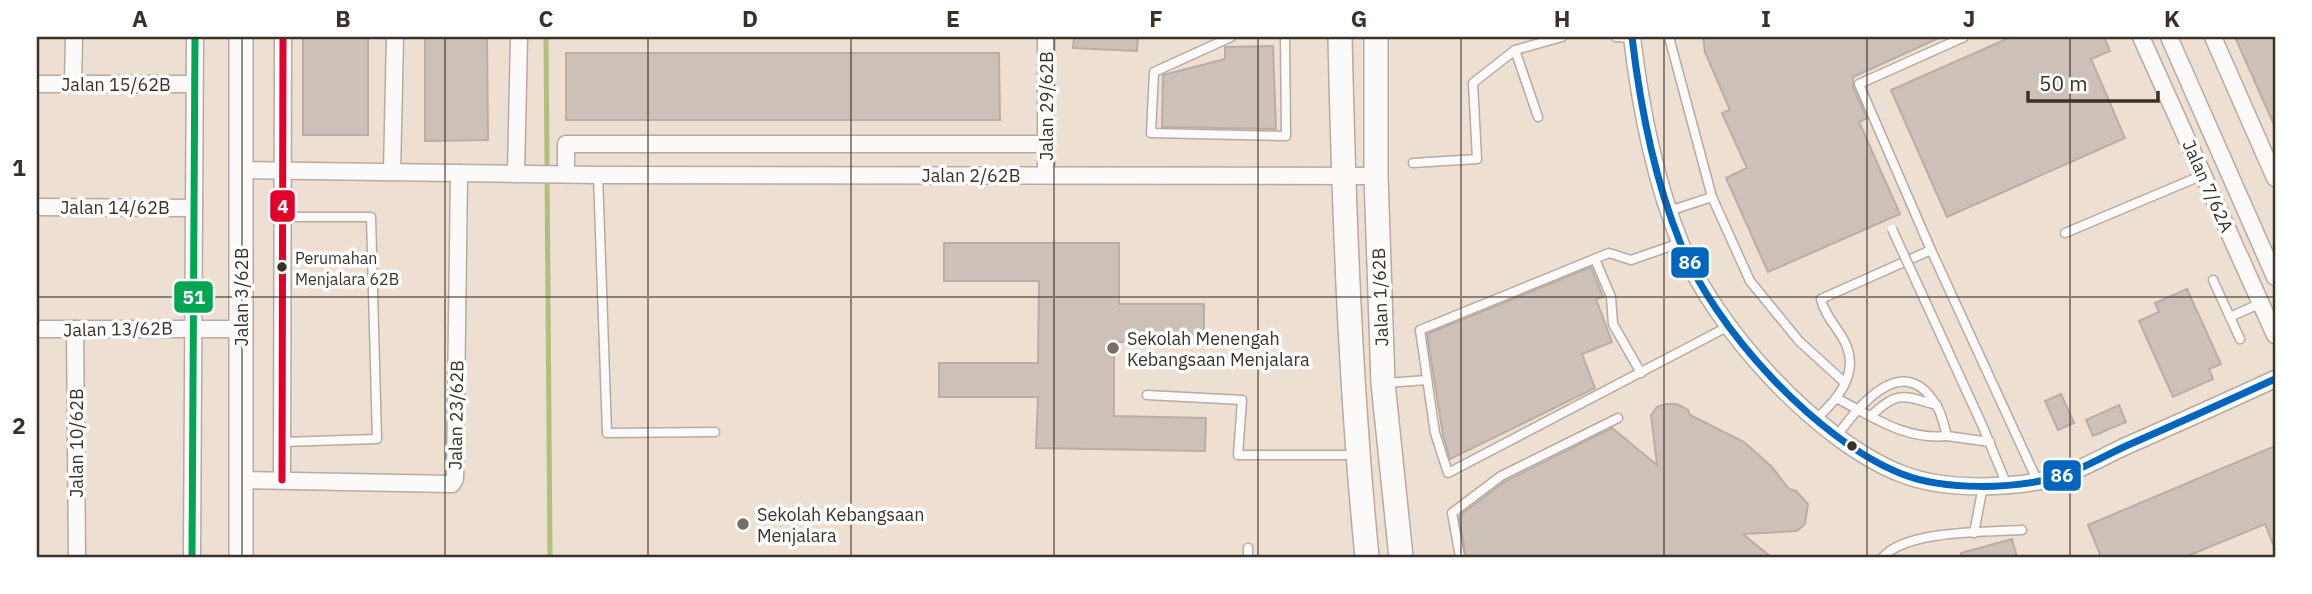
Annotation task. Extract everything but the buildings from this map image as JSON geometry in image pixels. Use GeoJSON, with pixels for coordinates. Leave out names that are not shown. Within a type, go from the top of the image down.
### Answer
{"type":"FeatureCollection","features":[{"type":"Feature","properties":{"kind":"main road","name":"Jalan 3/62B"},"geometry":{"type":"LineString","coordinates":[[241,37],[241,557]]}},
{"type":"Feature","properties":{"kind":"main road","name":"Jalan 1/62B"},"geometry":{"type":"LineString","coordinates":[[1340,37],[1343,176],[1357,455],[1367,557]]}},
{"type":"Feature","properties":{"kind":"main road","name":"Jalan 1/62B"},"geometry":{"type":"LineString","coordinates":[[1376,37],[1376,176],[1383,383],[1401,557]]}},
{"type":"Feature","properties":{"kind":"street"},"geometry":{"type":"LineString","coordinates":[[73,84],[74,37]]}},
{"type":"Feature","properties":{"kind":"street"},"geometry":{"type":"LineString","coordinates":[[192,557],[195,37]]}},
{"type":"Feature","properties":{"kind":"street"},"geometry":{"type":"LineString","coordinates":[[242,480],[282,480],[283,37]]}},
{"type":"Feature","properties":{"kind":"street"},"geometry":{"type":"LineString","coordinates":[[392,172],[395,37]]}},
{"type":"Feature","properties":{"kind":"street"},"geometry":{"type":"LineString","coordinates":[[516,174],[519,37]]}},
{"type":"Feature","properties":{"kind":"street","name":"Jalan 29/62B"},"geometry":{"type":"LineString","coordinates":[[1046,37],[1046,175]]}},
{"type":"Feature","properties":{"kind":"street"},"geometry":{"type":"LineString","coordinates":[[1632,37],[1637,76],[1670,211],[1680,243],[1711,302],[1754,360],[1816,419],[1866,457],[1904,475],[1964,487],[2058,477],[2271,383]]}},
{"type":"Feature","properties":{"kind":"street","name":"Jalan 7/62A"},"geometry":{"type":"LineString","coordinates":[[2141,37],[2275,335]]}},
{"type":"Feature","properties":{"kind":"street","name":"Jalan 7/62A"},"geometry":{"type":"LineString","coordinates":[[2169,37],[2275,277]]}},
{"type":"Feature","properties":{"kind":"street"},"geometry":{"type":"LineString","coordinates":[[2213,37],[2275,178]]}},
{"type":"Feature","properties":{"kind":"street","name":"Jalan 15/62B"},"geometry":{"type":"LineString","coordinates":[[37,84],[194,84]]}},
{"type":"Feature","properties":{"kind":"street"},"geometry":{"type":"LineString","coordinates":[[566,174],[566,145],[1046,144]]}},
{"type":"Feature","properties":{"kind":"street","name":"Jalan 2/62B"},"geometry":{"type":"LineString","coordinates":[[241,170],[598,175],[1376,176]]}},
{"type":"Feature","properties":{"kind":"street","name":"Jalan 23/62B"},"geometry":{"type":"LineString","coordinates":[[282,480],[447,486],[456,479],[459,173]]}},
{"type":"Feature","properties":{"kind":"street","name":"Jalan 14/62B"},"geometry":{"type":"LineString","coordinates":[[37,207],[194,208]]}},
{"type":"Feature","properties":{"kind":"street","name":"Jalan 13/62B"},"geometry":{"type":"LineString","coordinates":[[37,329],[241,328]]}},
{"type":"Feature","properties":{"kind":"street","name":"Jalan 10/62B"},"geometry":{"type":"LineString","coordinates":[[75,329],[76,557]]}},
{"type":"Feature","properties":{"kind":"lane"},"geometry":{"type":"LineString","coordinates":[[1231,37],[1154,72],[1151,133],[1286,136],[1285,37]]}},
{"type":"Feature","properties":{"kind":"lane"},"geometry":{"type":"LineString","coordinates":[[1413,163],[1478,159],[1473,83],[1515,50],[1562,37]]}},
{"type":"Feature","properties":{"kind":"lane"},"geometry":{"type":"LineString","coordinates":[[1616,37],[1632,37]]}},
{"type":"Feature","properties":{"kind":"lane"},"geometry":{"type":"LineString","coordinates":[[1670,37],[1712,197],[1750,281],[1798,341],[1844,382]]}},
{"type":"Feature","properties":{"kind":"lane"},"geometry":{"type":"LineString","coordinates":[[1964,37],[1859,84],[1931,250],[2037,480]]}},
{"type":"Feature","properties":{"kind":"lane"},"geometry":{"type":"LineString","coordinates":[[1515,50],[1538,117]]}},
{"type":"Feature","properties":{"kind":"lane"},"geometry":{"type":"LineString","coordinates":[[598,175],[607,433],[715,432]]}},
{"type":"Feature","properties":{"kind":"lane"},"geometry":{"type":"LineString","coordinates":[[2065,233],[2203,175]]}},
{"type":"Feature","properties":{"kind":"lane"},"geometry":{"type":"LineString","coordinates":[[1670,211],[1712,197]]}},
{"type":"Feature","properties":{"kind":"lane"},"geometry":{"type":"LineString","coordinates":[[282,442],[377,439],[371,217],[283,217]]}},
{"type":"Feature","properties":{"kind":"lane"},"geometry":{"type":"LineString","coordinates":[[1892,229],[1990,442],[2006,483]]}},
{"type":"Feature","properties":{"kind":"lane"},"geometry":{"type":"LineString","coordinates":[[1680,243],[1631,260],[1609,253],[1420,330],[1435,433],[1448,472],[1729,326]]}},
{"type":"Feature","properties":{"kind":"lane"},"geometry":{"type":"LineString","coordinates":[[1816,419],[1838,399],[1850,365],[1847,347],[1823,308],[1821,299],[1931,250]]}},
{"type":"Feature","properties":{"kind":"lane"},"geometry":{"type":"LineString","coordinates":[[1595,259],[1611,297],[1613,324],[1641,373]]}},
{"type":"Feature","properties":{"kind":"lane"},"geometry":{"type":"LineString","coordinates":[[2213,280],[2241,339]]}},
{"type":"Feature","properties":{"kind":"lane"},"geometry":{"type":"LineString","coordinates":[[2230,317],[2261,303]]}},
{"type":"Feature","properties":{"kind":"lane"},"geometry":{"type":"LineString","coordinates":[[1383,383],[1427,380]]}},
{"type":"Feature","properties":{"kind":"lane"},"geometry":{"type":"LineString","coordinates":[[1837,436],[1857,409],[1878,389],[1899,382],[1920,386],[1937,405],[1947,436]]}},
{"type":"Feature","properties":{"kind":"lane"},"geometry":{"type":"LineString","coordinates":[[1147,395],[1242,400],[1238,455],[1357,455]]}},
{"type":"Feature","properties":{"kind":"lane"},"geometry":{"type":"LineString","coordinates":[[1872,415],[1890,398],[1902,396],[1937,405]]}},
{"type":"Feature","properties":{"kind":"lane"},"geometry":{"type":"LineString","coordinates":[[1838,399],[1899,430],[1924,438],[1947,436],[1990,442]]}},
{"type":"Feature","properties":{"kind":"lane"},"geometry":{"type":"LineString","coordinates":[[1460,557],[1452,513],[1501,476],[1618,418]]}},
{"type":"Feature","properties":{"kind":"lane"},"geometry":{"type":"LineString","coordinates":[[1974,533],[1983,486]]}},
{"type":"Feature","properties":{"kind":"lane"},"geometry":{"type":"LineString","coordinates":[[1883,557],[1889,551],[1918,539],[2022,530]]}},
{"type":"Feature","properties":{"kind":"waterway"},"geometry":{"type":"LineString","coordinates":[[546,37],[550,557]]}},
{"type":"Feature","properties":{"kind":"transit line","name":"51"},"geometry":{"type":"LineString","coordinates":[[192,557],[195,37]]}},
{"type":"Feature","properties":{"kind":"transit line","name":"4"},"geometry":{"type":"LineString","coordinates":[[282,480],[283,37]]}},
{"type":"Feature","properties":{"kind":"transit line","name":"86"},"geometry":{"type":"LineString","coordinates":[[1632,37],[1639,89],[1655,167],[1680,242],[1696,275],[1742,344],[1772,378],[1803,409],[1869,458],[1919,480],[1958,486],[2000,486],[2040,481],[2075,471],[2275,379]]}},
{"type":"Feature","properties":{"kind":"place","name":"Perumahan Menjalara 62B"},"geometry":{"type":"Point","coordinates":[282,267]}},
{"type":"Feature","properties":{"kind":"place","name":"Sekolah Menengah Kebangsaan Menjalara"},"geometry":{"type":"Point","coordinates":[1113,348]}},
{"type":"Feature","properties":{"kind":"place","name":"Sekolah Kebangsaan Menjalara"},"geometry":{"type":"Point","coordinates":[743,524]}}]}
